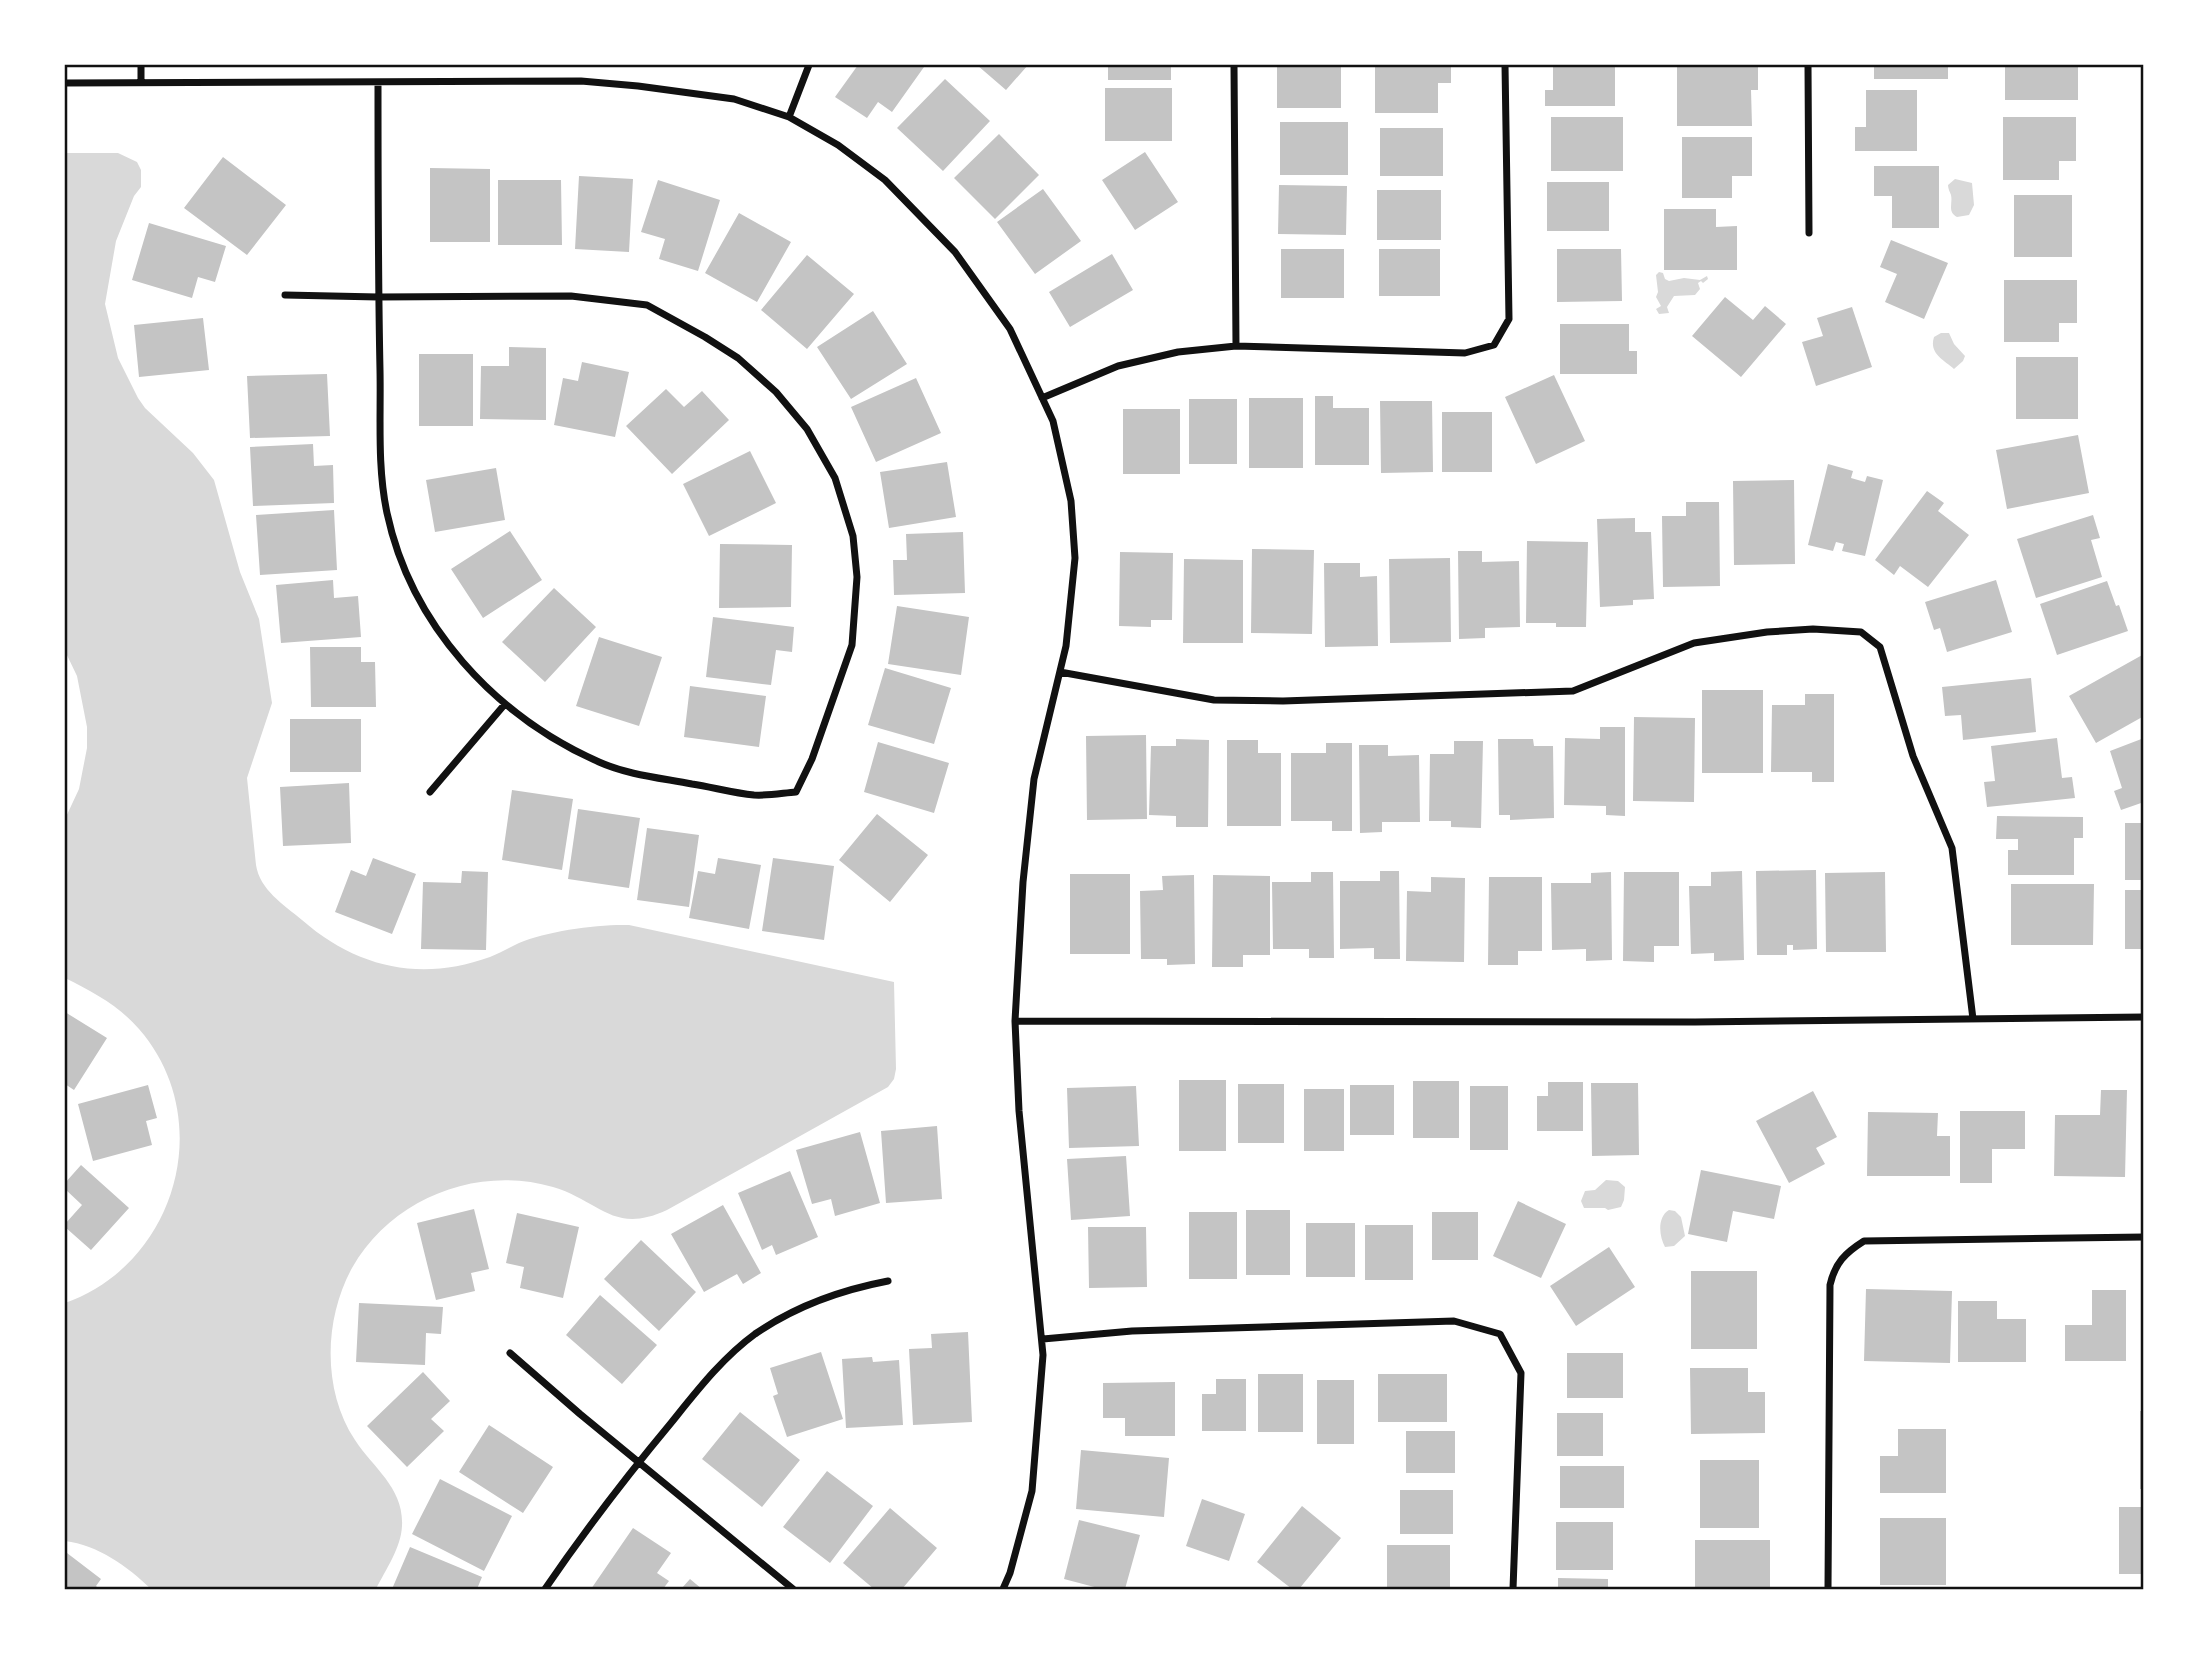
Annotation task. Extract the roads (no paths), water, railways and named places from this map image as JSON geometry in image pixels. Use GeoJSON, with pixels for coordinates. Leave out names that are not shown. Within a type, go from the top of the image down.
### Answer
{"type":"FeatureCollection","features":[{"type":"Feature","properties":{"kind":"street"},"geometry":{"type":"LineString","coordinates":[[141,65],[141,81]]}},
{"type":"Feature","properties":{"kind":"street"},"geometry":{"type":"LineString","coordinates":[[789,117],[810,65]]}},
{"type":"Feature","properties":{"kind":"street"},"geometry":{"type":"LineString","coordinates":[[1234,65],[1236,346]]}},
{"type":"Feature","properties":{"kind":"street"},"geometry":{"type":"LineString","coordinates":[[1042,398],[1118,366],[1178,352],[1236,346],[1465,353],[1494,345],[1508,319],[1505,65]]}},
{"type":"Feature","properties":{"kind":"street"},"geometry":{"type":"LineString","coordinates":[[1808,65],[1809,233]]}},
{"type":"Feature","properties":{"kind":"street"},"geometry":{"type":"LineString","coordinates":[[65,83],[581,81],[734,99],[789,117],[838,145],[885,180],[955,253],[1010,329],[1053,421],[1071,501],[1074,547],[1066,646],[1034,779],[1023,882],[1015,1021],[1019,1111],[1043,1339],[1032,1491],[1010,1573],[1003,1589]]}},
{"type":"Feature","properties":{"kind":"street"},"geometry":{"type":"LineString","coordinates":[[285,295],[378,298],[571,296],[647,305],[738,358],[776,392],[799,416],[818,445],[839,490],[853,536],[857,578],[852,645],[812,759],[796,792],[756,795],[630,773],[599,762],[544,733],[505,704],[464,665],[422,607],[396,544],[387,513],[381,475],[378,298],[378,83]]}},
{"type":"Feature","properties":{"kind":"street"},"geometry":{"type":"LineString","coordinates":[[1060,672],[1214,700],[1283,701],[1573,691],[1694,643],[1767,632],[1813,629],[1861,632],[1881,647],[1913,756],[1952,848],[1973,1019]]}},
{"type":"Feature","properties":{"kind":"street"},"geometry":{"type":"LineString","coordinates":[[429,792],[505,704]]}},
{"type":"Feature","properties":{"kind":"street"},"geometry":{"type":"LineString","coordinates":[[1015,1021],[1695,1021],[2144,1017]]}},
{"type":"Feature","properties":{"kind":"street"},"geometry":{"type":"LineString","coordinates":[[1828,1589],[1830,1284],[1834,1268],[1847,1252],[1864,1241],[2144,1237]]}},
{"type":"Feature","properties":{"kind":"street"},"geometry":{"type":"LineString","coordinates":[[545,1589],[583,1533],[639,1462],[712,1374],[754,1335],[809,1304],[859,1287],[888,1281]]}},
{"type":"Feature","properties":{"kind":"street"},"geometry":{"type":"LineString","coordinates":[[1043,1339],[1132,1331],[1454,1321],[1500,1334],[1521,1373],[1513,1589]]}},
{"type":"Feature","properties":{"kind":"street"},"geometry":{"type":"LineString","coordinates":[[509,1353],[793,1589]]}}]}
